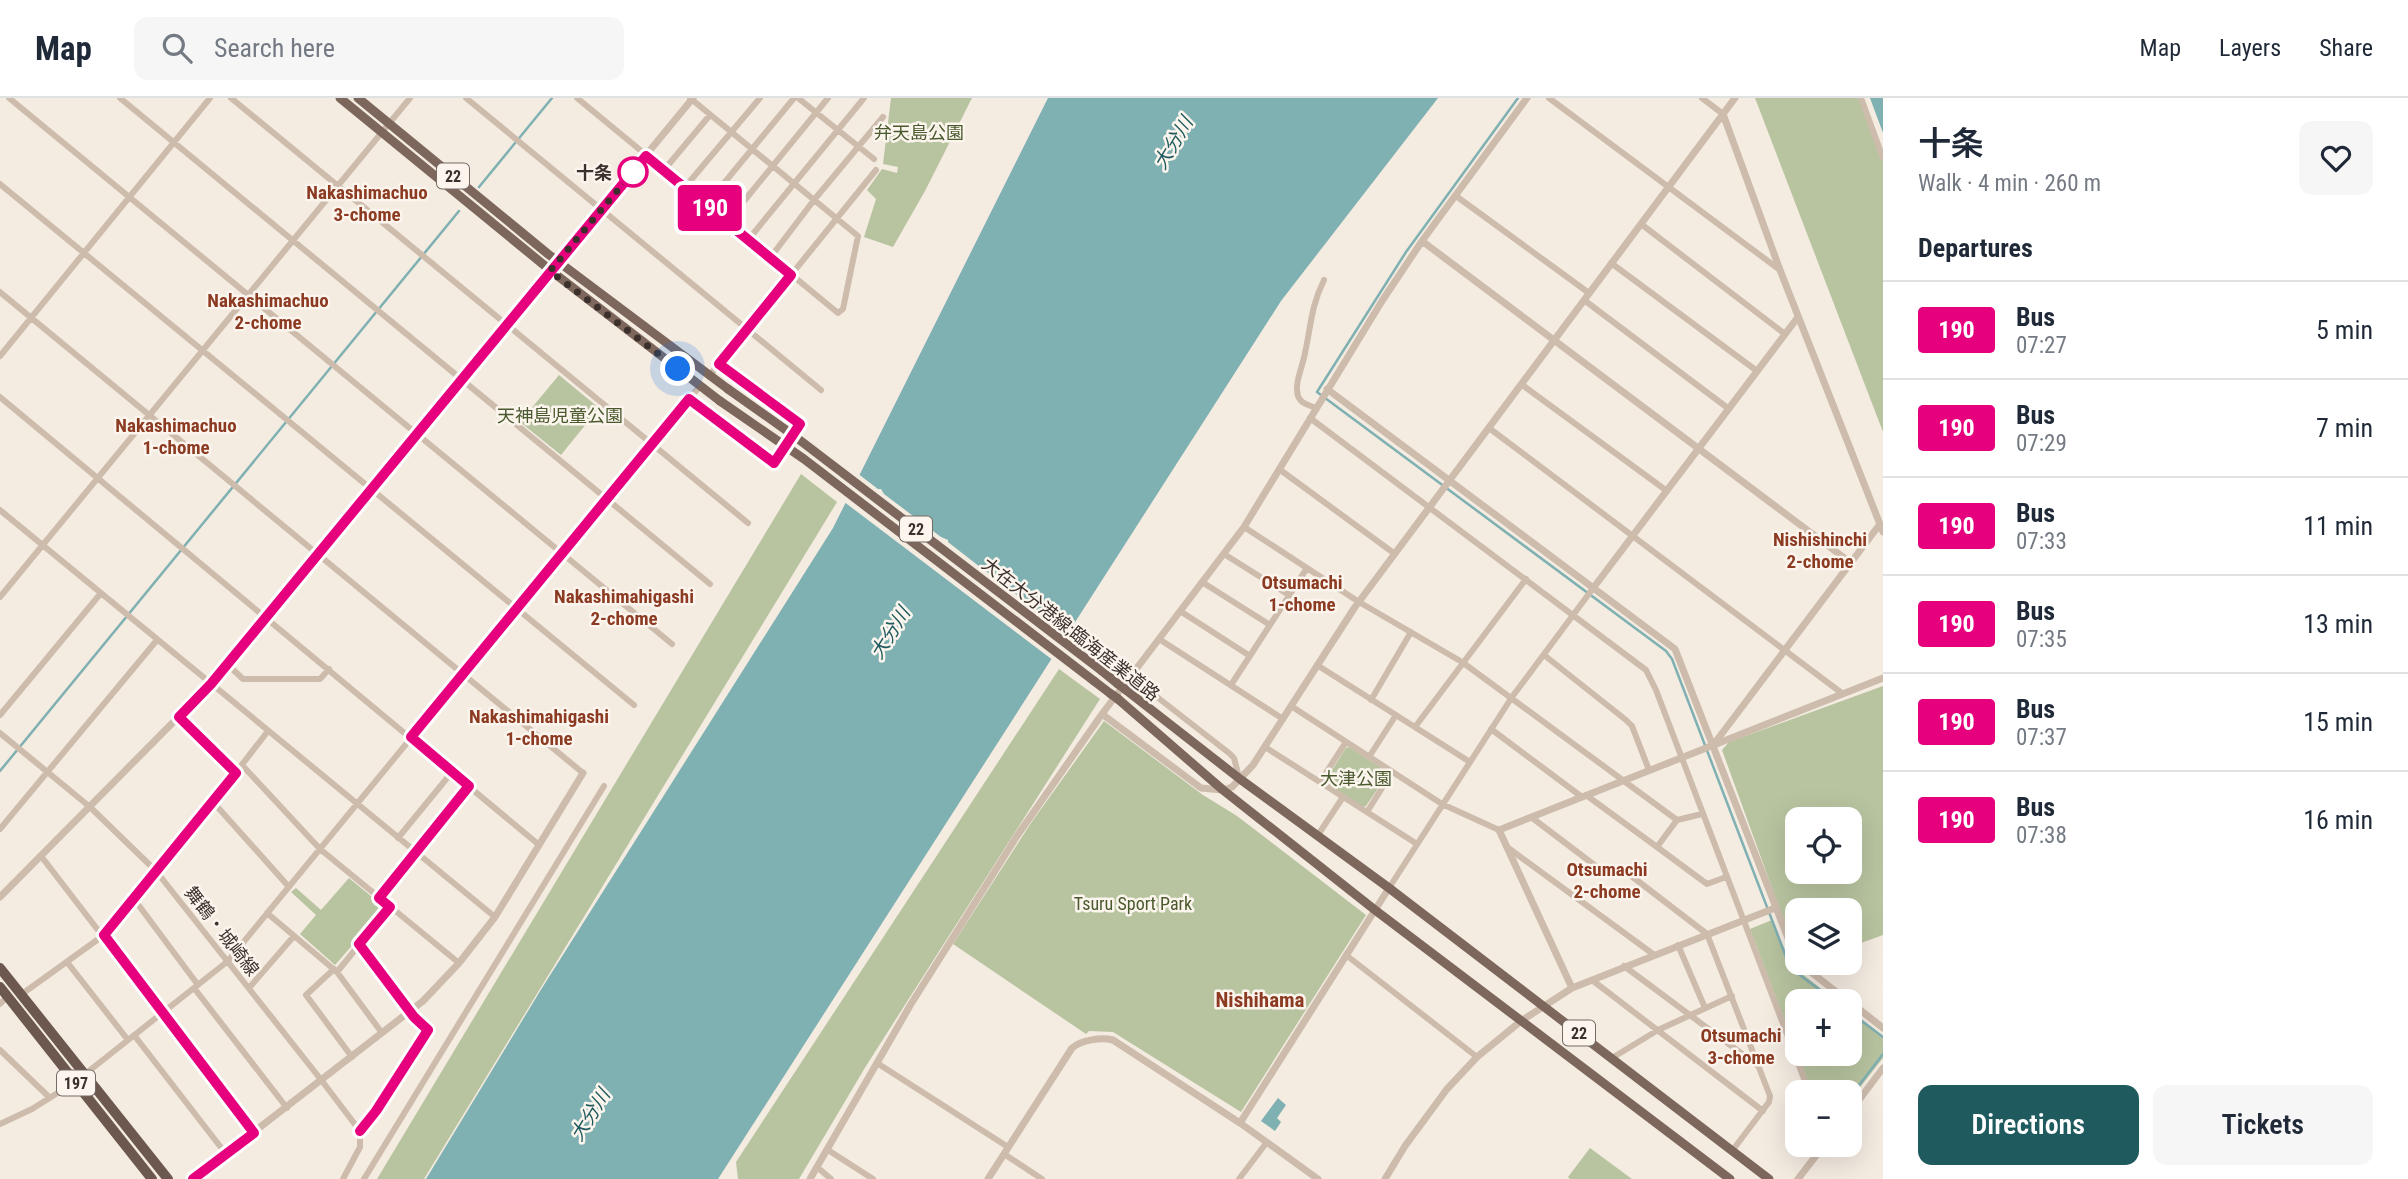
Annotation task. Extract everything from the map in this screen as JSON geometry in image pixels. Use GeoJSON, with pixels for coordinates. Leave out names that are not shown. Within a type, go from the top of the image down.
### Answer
{"type":"FeatureCollection","features":[{"type":"Feature","properties":{"kind":"highway","name":"197"},"geometry":{"type":"LineString","coordinates":[[0,968],[168,1179]]}},
{"type":"Feature","properties":{"kind":"highway","name":"197"},"geometry":{"type":"LineString","coordinates":[[0,987],[4,1000],[75,1082],[152,1179]]}},
{"type":"Feature","properties":{"kind":"main road","name":"大在大分港線;臨海産業道路"},"geometry":{"type":"LineString","coordinates":[[340,98],[550,271],[720,401],[804,459],[1115,697],[1223,790],[1375,910],[1730,1179]]}},
{"type":"Feature","properties":{"kind":"main road","name":"大在大分港線;臨海産業道路"},"geometry":{"type":"LineString","coordinates":[[358,98],[559,262],[709,376],[793,435],[1240,779],[1389,888],[1769,1179]]}},
{"type":"Feature","properties":{"kind":"street"},"geometry":{"type":"LineString","coordinates":[[9,98],[672,644]]}},
{"type":"Feature","properties":{"kind":"street"},"geometry":{"type":"LineString","coordinates":[[120,98],[710,584]]}},
{"type":"Feature","properties":{"kind":"street"},"geometry":{"type":"LineString","coordinates":[[0,356],[210,98]]}},
{"type":"Feature","properties":{"kind":"street"},"geometry":{"type":"LineString","coordinates":[[231,98],[748,523]]}},
{"type":"Feature","properties":{"kind":"street"},"geometry":{"type":"LineString","coordinates":[[0,597],[410,98]]}},
{"type":"Feature","properties":{"kind":"street"},"geometry":{"type":"LineString","coordinates":[[466,98],[821,390]]}},
{"type":"Feature","properties":{"kind":"street"},"geometry":{"type":"LineString","coordinates":[[0,897],[211,684],[602,210],[646,156],[691,99],[858,236],[843,309],[838,313],[646,156],[577,98]]}},
{"type":"Feature","properties":{"kind":"street"},"geometry":{"type":"LineString","coordinates":[[685,187],[760,98]]}},
{"type":"Feature","properties":{"kind":"street"},"geometry":{"type":"LineString","coordinates":[[706,205],[796,98],[874,159]]}},
{"type":"Feature","properties":{"kind":"street"},"geometry":{"type":"LineString","coordinates":[[727,222],[828,98]]}},
{"type":"Feature","properties":{"kind":"street"},"geometry":{"type":"LineString","coordinates":[[748,240],[864,98]]}},
{"type":"Feature","properties":{"kind":"street"},"geometry":{"type":"LineString","coordinates":[[810,1179],[948,942],[1102,714],[1244,527],[1382,301],[1528,98]]}},
{"type":"Feature","properties":{"kind":"street"},"geometry":{"type":"LineString","coordinates":[[1549,98],[1780,270]]}},
{"type":"Feature","properties":{"kind":"street"},"geometry":{"type":"LineString","coordinates":[[1702,98],[1723,114],[1798,317],[1882,528],[1851,563],[1708,746]]}},
{"type":"Feature","properties":{"kind":"street"},"geometry":{"type":"LineString","coordinates":[[1102,714],[1201,788],[1223,790],[1232,787],[1253,765],[1359,602],[1735,98]]}},
{"type":"Feature","properties":{"kind":"street"},"geometry":{"type":"LineString","coordinates":[[1861,98],[1883,158]]}},
{"type":"Feature","properties":{"kind":"street"},"geometry":{"type":"LineString","coordinates":[[664,170],[710,115]]}},
{"type":"Feature","properties":{"kind":"street"},"geometry":{"type":"LineString","coordinates":[[770,258],[883,117]]}},
{"type":"Feature","properties":{"kind":"street"},"geometry":{"type":"LineString","coordinates":[[709,376],[876,170]]}},
{"type":"Feature","properties":{"kind":"street"},"geometry":{"type":"LineString","coordinates":[[0,184],[634,705]]}},
{"type":"Feature","properties":{"kind":"street"},"geometry":{"type":"LineString","coordinates":[[1456,196],[1729,409]]}},
{"type":"Feature","properties":{"kind":"street"},"geometry":{"type":"LineString","coordinates":[[1641,224],[1785,334]]}},
{"type":"Feature","properties":{"kind":"street"},"geometry":{"type":"LineString","coordinates":[[1422,242],[1851,563]]}},
{"type":"Feature","properties":{"kind":"street"},"geometry":{"type":"LineString","coordinates":[[1611,263],[1757,371]]}},
{"type":"Feature","properties":{"kind":"street"},"geometry":{"type":"LineString","coordinates":[[1316,408],[1302,402],[1297,387],[1306,353],[1312,309],[1324,280]]}},
{"type":"Feature","properties":{"kind":"street"},"geometry":{"type":"LineString","coordinates":[[0,292],[583,772],[495,917],[459,963],[410,1012],[193,1179]]}},
{"type":"Feature","properties":{"kind":"street"},"geometry":{"type":"LineString","coordinates":[[1240,1123],[1512,697],[1798,317]]}},
{"type":"Feature","properties":{"kind":"street"},"geometry":{"type":"LineString","coordinates":[[689,399],[774,463],[800,424],[719,364]]}},
{"type":"Feature","properties":{"kind":"street"},"geometry":{"type":"LineString","coordinates":[[1521,384],[1667,491]]}},
{"type":"Feature","properties":{"kind":"street"},"geometry":{"type":"LineString","coordinates":[[0,1124],[32,1109],[75,1082],[228,961],[700,386]]}},
{"type":"Feature","properties":{"kind":"street"},"geometry":{"type":"LineString","coordinates":[[1326,390],[1591,592],[1675,649],[1708,746],[1785,931]]}},
{"type":"Feature","properties":{"kind":"street"},"geometry":{"type":"LineString","coordinates":[[0,397],[538,844]]}},
{"type":"Feature","properties":{"kind":"street"},"geometry":{"type":"LineString","coordinates":[[1310,418],[1646,670],[1804,1080]]}},
{"type":"Feature","properties":{"kind":"street"},"geometry":{"type":"LineString","coordinates":[[1489,428],[1843,694]]}},
{"type":"Feature","properties":{"kind":"street"},"geometry":{"type":"LineString","coordinates":[[1279,469],[1395,554]]}},
{"type":"Feature","properties":{"kind":"street"},"geometry":{"type":"LineString","coordinates":[[0,510],[495,917]]}},
{"type":"Feature","properties":{"kind":"street"},"geometry":{"type":"LineString","coordinates":[[1244,527],[1359,602],[1462,662],[1677,820]]}},
{"type":"Feature","properties":{"kind":"street"},"geometry":{"type":"LineString","coordinates":[[1224,554],[1289,595]]}},
{"type":"Feature","properties":{"kind":"street"},"geometry":{"type":"LineString","coordinates":[[1231,685],[1307,568]]}},
{"type":"Feature","properties":{"kind":"street"},"geometry":{"type":"LineString","coordinates":[[1415,727],[1526,579]]}},
{"type":"Feature","properties":{"kind":"street"},"geometry":{"type":"LineString","coordinates":[[1202,582],[1270,625]]}},
{"type":"Feature","properties":{"kind":"street"},"geometry":{"type":"LineString","coordinates":[[0,715],[101,593]]}},
{"type":"Feature","properties":{"kind":"street"},"geometry":{"type":"LineString","coordinates":[[1180,611],[1250,656]]}},
{"type":"Feature","properties":{"kind":"street"},"geometry":{"type":"LineString","coordinates":[[1371,700],[1411,632]]}},
{"type":"Feature","properties":{"kind":"street"},"geometry":{"type":"LineString","coordinates":[[1159,639],[1283,719]]}},
{"type":"Feature","properties":{"kind":"street"},"geometry":{"type":"LineString","coordinates":[[0,829],[157,640]]}},
{"type":"Feature","properties":{"kind":"street"},"geometry":{"type":"LineString","coordinates":[[1544,655],[1626,720],[1635,734],[1649,770]]}},
{"type":"Feature","properties":{"kind":"street"},"geometry":{"type":"LineString","coordinates":[[227,664],[243,678],[320,679],[329,669]]}},
{"type":"Feature","properties":{"kind":"street"},"geometry":{"type":"LineString","coordinates":[[1317,666],[1470,762]]}},
{"type":"Feature","properties":{"kind":"street"},"geometry":{"type":"LineString","coordinates":[[1130,676],[1229,753],[1234,758],[1240,779]]}},
{"type":"Feature","properties":{"kind":"street"},"geometry":{"type":"LineString","coordinates":[[1499,830],[1883,678]]}},
{"type":"Feature","properties":{"kind":"street"},"geometry":{"type":"LineString","coordinates":[[1291,706],[1442,804],[1499,830],[1572,988]]}},
{"type":"Feature","properties":{"kind":"street"},"geometry":{"type":"LineString","coordinates":[[1369,757],[1396,715]]}},
{"type":"Feature","properties":{"kind":"street"},"geometry":{"type":"LineString","coordinates":[[179,717],[236,773]]}},
{"type":"Feature","properties":{"kind":"street"},"geometry":{"type":"LineString","coordinates":[[1491,729],[1707,884],[1726,877]]}},
{"type":"Feature","properties":{"kind":"street"},"geometry":{"type":"LineString","coordinates":[[22,995],[104,935],[268,731]]}},
{"type":"Feature","properties":{"kind":"street","name":"舞鶴・城崎線"},"geometry":{"type":"LineString","coordinates":[[0,733],[90,807],[156,871],[360,1131]]}},
{"type":"Feature","properties":{"kind":"street"},"geometry":{"type":"LineString","coordinates":[[1320,782],[1346,742]]}},
{"type":"Feature","properties":{"kind":"street"},"geometry":{"type":"LineString","coordinates":[[1265,747],[1417,844]]}},
{"type":"Feature","properties":{"kind":"street"},"geometry":{"type":"LineString","coordinates":[[242,765],[320,849],[459,963]]}},
{"type":"Feature","properties":{"kind":"street"},"geometry":{"type":"LineString","coordinates":[[398,838],[452,772]]}},
{"type":"Feature","properties":{"kind":"street"},"geometry":{"type":"LineString","coordinates":[[1367,812],[1392,772]]}},
{"type":"Feature","properties":{"kind":"street"},"geometry":{"type":"LineString","coordinates":[[379,898],[469,786]]}},
{"type":"Feature","properties":{"kind":"street"},"geometry":{"type":"LineString","coordinates":[[364,1179],[604,786]]}},
{"type":"Feature","properties":{"kind":"street"},"geometry":{"type":"LineString","coordinates":[[1318,835],[1343,797]]}},
{"type":"Feature","properties":{"kind":"street"},"geometry":{"type":"LineString","coordinates":[[213,802],[289,887]]}},
{"type":"Feature","properties":{"kind":"street"},"geometry":{"type":"LineString","coordinates":[[1657,847],[1677,820],[1702,814]]}},
{"type":"Feature","properties":{"kind":"street"},"geometry":{"type":"LineString","coordinates":[[1531,817],[1605,873],[1630,875],[1707,934],[1770,1099],[1732,1151]]}},
{"type":"Feature","properties":{"kind":"street"},"geometry":{"type":"LineString","coordinates":[[1506,846],[1653,954]]}},
{"type":"Feature","properties":{"kind":"street"},"geometry":{"type":"LineString","coordinates":[[41,856],[254,1133]]}},
{"type":"Feature","properties":{"kind":"street"},"geometry":{"type":"LineString","coordinates":[[134,899],[287,1108]]}},
{"type":"Feature","properties":{"kind":"street"},"geometry":{"type":"LineString","coordinates":[[352,1057],[306,995],[335,970],[390,907]]}},
{"type":"Feature","properties":{"kind":"street"},"geometry":{"type":"LineString","coordinates":[[1385,1179],[1434,1105],[1477,1057],[1521,1021],[1572,988],[1775,908]]}},
{"type":"Feature","properties":{"kind":"street"},"geometry":{"type":"LineString","coordinates":[[267,914],[335,970],[382,1033]]}},
{"type":"Feature","properties":{"kind":"street"},"geometry":{"type":"LineString","coordinates":[[249,988],[293,936]]}},
{"type":"Feature","properties":{"kind":"street"},"geometry":{"type":"LineString","coordinates":[[343,1179],[360,1147],[360,1131],[376,1111],[428,1030],[410,1012],[359,944]]}},
{"type":"Feature","properties":{"kind":"street"},"geometry":{"type":"LineString","coordinates":[[1678,945],[1704,1008]]}},
{"type":"Feature","properties":{"kind":"street"},"geometry":{"type":"LineString","coordinates":[[1346,955],[1477,1057]]}},
{"type":"Feature","properties":{"kind":"street"},"geometry":{"type":"LineString","coordinates":[[67,962],[226,1154]]}},
{"type":"Feature","properties":{"kind":"street"},"geometry":{"type":"LineString","coordinates":[[1624,966],[1759,1066]]}},
{"type":"Feature","properties":{"kind":"street"},"geometry":{"type":"LineString","coordinates":[[1815,975],[1832,989]]}},
{"type":"Feature","properties":{"kind":"street"},"geometry":{"type":"LineString","coordinates":[[1592,980],[1763,1111]]}},
{"type":"Feature","properties":{"kind":"street"},"geometry":{"type":"LineString","coordinates":[[1612,1059],[1658,1030],[1732,996]]}},
{"type":"Feature","properties":{"kind":"street"},"geometry":{"type":"LineString","coordinates":[[1862,1012],[1883,1028]]}},
{"type":"Feature","properties":{"kind":"street"},"geometry":{"type":"LineString","coordinates":[[988,1179],[1072,1048],[1105,1038],[1113,1040],[1240,1123],[1318,1179]]}},
{"type":"Feature","properties":{"kind":"street"},"geometry":{"type":"LineString","coordinates":[[0,1050],[49,1097]]}},
{"type":"Feature","properties":{"kind":"street"},"geometry":{"type":"LineString","coordinates":[[877,1063],[1006,1151],[1032,1177],[1042,1179]]}},
{"type":"Feature","properties":{"kind":"street"},"geometry":{"type":"LineString","coordinates":[[1862,1097],[1882,1071]]}},
{"type":"Feature","properties":{"kind":"street"},"geometry":{"type":"LineString","coordinates":[[1239,1179],[1267,1142]]}},
{"type":"Feature","properties":{"kind":"street"},"geometry":{"type":"LineString","coordinates":[[828,1150],[873,1179]]}},
{"type":"Feature","properties":{"kind":"street"},"geometry":{"type":"LineString","coordinates":[[1798,1179],[1815,1157]]}},
{"type":"Feature","properties":{"kind":"street"},"geometry":{"type":"LineString","coordinates":[[817,1167],[831,1179]]}},
{"type":"Feature","properties":{"kind":"green space","name":"弁天島公園"},"geometry":{"type":"Polygon","coordinates":[[[891,98],[972,98],[893,247],[864,237],[876,199],[867,190],[882,169],[897,173],[898,167],[883,164],[891,98]]]}},
{"type":"Feature","properties":{"kind":"green space"},"geometry":{"type":"Polygon","coordinates":[[[1755,98],[1859,98],[1883,159],[1883,432],[1755,98]]]}},
{"type":"Feature","properties":{"kind":"green space","name":"天神島児童公園"},"geometry":{"type":"Polygon","coordinates":[[[559,375],[599,408],[561,455],[520,422],[559,375]]]}},
{"type":"Feature","properties":{"kind":"green space"},"geometry":{"type":"Polygon","coordinates":[[[801,474],[837,502],[424,1179],[377,1179],[801,474]]]}},
{"type":"Feature","properties":{"kind":"green space"},"geometry":{"type":"Polygon","coordinates":[[[1059,669],[1100,699],[866,1066],[799,1179],[738,1179],[736,1162],[1059,669]]]}},
{"type":"Feature","properties":{"kind":"green space"},"geometry":{"type":"Polygon","coordinates":[[[1883,686],[1883,935],[1862,943],[1862,898],[1785,898],[1784,921],[1722,750],[1729,742],[1883,686]]]}},
{"type":"Feature","properties":{"kind":"green space","name":"Tsuru Sport Park"},"geometry":{"type":"Polygon","coordinates":[[[1104,721],[1203,795],[1237,816],[1366,915],[1241,1112],[1113,1032],[1089,1031],[1086,1034],[953,944],[1031,823],[1104,721]]]}},
{"type":"Feature","properties":{"kind":"green space","name":"大津公園"},"geometry":{"type":"Polygon","coordinates":[[[1349,747],[1386,771],[1387,775],[1363,807],[1325,781],[1349,747]]]}},
{"type":"Feature","properties":{"kind":"green space"},"geometry":{"type":"Polygon","coordinates":[[[349,878],[383,906],[383,910],[335,965],[300,934],[316,915],[291,892],[296,888],[321,910],[349,878]]]}},
{"type":"Feature","properties":{"kind":"green space"},"geometry":{"type":"Polygon","coordinates":[[[1772,920],[1785,950],[1785,975],[1804,975],[1822,989],[1785,989],[1785,1021],[1750,929],[1772,920]]]}},
{"type":"Feature","properties":{"kind":"green space"},"geometry":{"type":"Polygon","coordinates":[[[1862,1020],[1883,1036],[1883,1058],[1862,1085],[1862,1080],[1807,1080],[1802,1066],[1862,1066],[1862,1020]]]}},
{"type":"Feature","properties":{"kind":"green space"},"geometry":{"type":"Polygon","coordinates":[[[1590,1148],[1632,1179],[1570,1179],[1568,1177],[1590,1148]]]}},
{"type":"Feature","properties":{"kind":"water","name":"大分川"},"geometry":{"type":"Polygon","coordinates":[[[1048,98],[1438,98],[1281,301],[718,1179],[426,1179],[542,988],[833,528],[1048,98]]]}},
{"type":"Feature","properties":{"kind":"water"},"geometry":{"type":"Polygon","coordinates":[[[1870,98],[1883,98],[1883,133],[1870,98]]]}},
{"type":"Feature","properties":{"kind":"water"},"geometry":{"type":"Polygon","coordinates":[[[1278,1098],[1286,1105],[1277,1118],[1281,1122],[1275,1131],[1261,1121],[1278,1098]]]}},
{"type":"Feature","properties":{"kind":"pier"},"geometry":{"type":"Polygon","coordinates":[[[857,473],[1044,616],[1047,615],[1070,636],[1054,661],[843,501],[857,473]]]}},
{"type":"Feature","properties":{"kind":"waterway"},"geometry":{"type":"LineString","coordinates":[[479,187],[552,98]]}},
{"type":"Feature","properties":{"kind":"waterway"},"geometry":{"type":"LineString","coordinates":[[1518,98],[1406,252],[1317,392],[1666,651],[1672,659],[1788,962],[1797,973],[1819,989]]}},
{"type":"Feature","properties":{"kind":"waterway"},"geometry":{"type":"LineString","coordinates":[[0,771],[459,211]]}},
{"type":"Feature","properties":{"kind":"waterway"},"geometry":{"type":"LineString","coordinates":[[1862,1021],[1883,1037]]}},
{"type":"Feature","properties":{"kind":"waterway"},"geometry":{"type":"LineString","coordinates":[[1862,1081],[1883,1054]]}},
{"type":"Feature","properties":{"kind":"bus line","name":"190"},"geometry":{"type":"LineString","coordinates":[[193,1179],[254,1133],[104,935],[236,773],[179,717],[211,684],[646,156],[791,275],[719,364],[800,424],[774,463],[689,399],[411,737],[469,786],[379,898],[390,907],[359,944],[414,1017],[428,1030],[376,1111],[360,1131]]}},
{"type":"Feature","properties":{"kind":"place","name":"十条"},"geometry":{"type":"Point","coordinates":[633,172]}},
{"type":"Feature","properties":{"kind":"district","name":"Nakashimachuo 3-chome"},"geometry":{"type":"Point","coordinates":[367,203]}},
{"type":"Feature","properties":{"kind":"district","name":"Nakashimachuo 2-chome"},"geometry":{"type":"Point","coordinates":[268,311]}},
{"type":"Feature","properties":{"kind":"district","name":"Nakashimachuo 1-chome"},"geometry":{"type":"Point","coordinates":[176,436]}},
{"type":"Feature","properties":{"kind":"district","name":"Nishishinchi 2-chome"},"geometry":{"type":"Point","coordinates":[1820,550]}},
{"type":"Feature","properties":{"kind":"district","name":"Otsumachi 1-chome"},"geometry":{"type":"Point","coordinates":[1302,593]}},
{"type":"Feature","properties":{"kind":"district","name":"Nakashimahigashi 2-chome"},"geometry":{"type":"Point","coordinates":[624,607]}},
{"type":"Feature","properties":{"kind":"district","name":"Nakashimahigashi 1-chome"},"geometry":{"type":"Point","coordinates":[539,727]}},
{"type":"Feature","properties":{"kind":"district","name":"Otsumachi 2-chome"},"geometry":{"type":"Point","coordinates":[1607,880]}},
{"type":"Feature","properties":{"kind":"district","name":"Nishihama"},"geometry":{"type":"Point","coordinates":[1260,1000]}},
{"type":"Feature","properties":{"kind":"district","name":"Otsumachi 3-chome"},"geometry":{"type":"Point","coordinates":[1741,1046]}},
{"type":"Feature","properties":{"kind":"route"},"geometry":{"type":"LineString","coordinates":[[633,172],[550,271],[678,369]]}}]}
